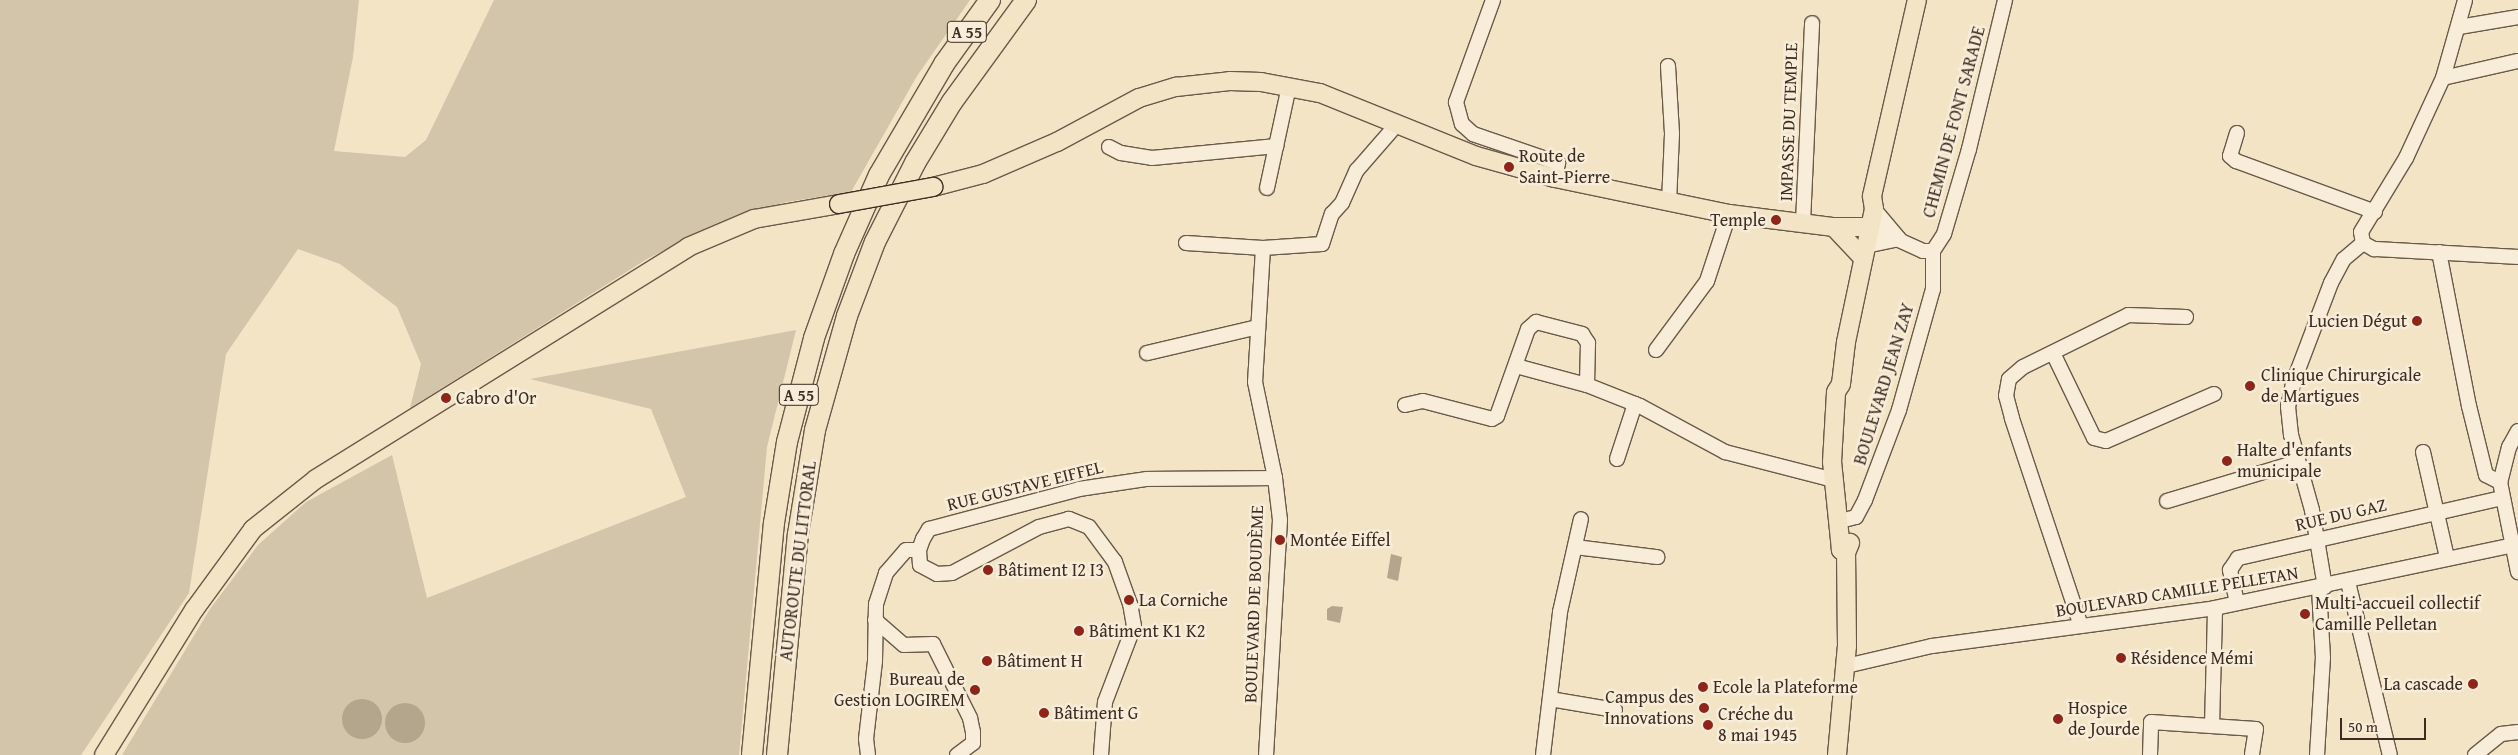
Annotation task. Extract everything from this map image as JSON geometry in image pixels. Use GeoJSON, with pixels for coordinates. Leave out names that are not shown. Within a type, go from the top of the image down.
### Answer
{"type":"FeatureCollection","features":[{"type":"Feature","properties":{"kind":"highway","name":"AUTOROUTE DU LITTORAL"},"geometry":{"type":"LineString","coordinates":[[752,755],[774,524],[787,442],[814,338],[844,254],[883,167],[944,64],[990,0]]}},
{"type":"Feature","properties":{"kind":"highway","name":"AUTOROUTE DU LITTORAL"},"geometry":{"type":"LineString","coordinates":[[777,755],[799,525],[815,430],[847,316],[876,242],[915,164],[952,102],[1026,0]]}},
{"type":"Feature","properties":{"kind":"main road"},"geometry":{"type":"LineString","coordinates":[[1874,209],[1872,196],[1917,0]]}},
{"type":"Feature","properties":{"kind":"main road"},"geometry":{"type":"LineString","coordinates":[[1837,755],[1846,666],[1849,600],[1846,553],[1850,548],[1843,519],[1832,434],[1836,392],[1841,384],[1870,227],[1874,209],[1882,197],[1924,0]]}},
{"type":"Feature","properties":{"kind":"main road"},"geometry":{"type":"LineString","coordinates":[[104,755],[194,610],[253,529],[316,480],[688,247],[754,219],[939,186],[983,174],[1057,142],[1100,117],[1157,92],[1230,81],[1289,86],[1353,104],[1476,156],[1555,178],[1729,214],[1834,226],[1870,227]]}},
{"type":"Feature","properties":{"kind":"main road"},"geometry":{"type":"LineString","coordinates":[[1834,226],[1865,252]]}},
{"type":"Feature","properties":{"kind":"street"},"geometry":{"type":"LineString","coordinates":[[1493,0],[1456,102],[1462,124],[1473,134],[1558,164],[1555,178]]}},
{"type":"Feature","properties":{"kind":"street","name":"CHEMIN DE FONT SARADE"},"geometry":{"type":"LineString","coordinates":[[1933,251],[1944,234],[1975,127],[2005,0]]}},
{"type":"Feature","properties":{"kind":"street"},"geometry":{"type":"LineString","coordinates":[[2363,243],[2361,232],[2375,212],[2406,158],[2443,78],[2466,0]]}},
{"type":"Feature","properties":{"kind":"street"},"geometry":{"type":"LineString","coordinates":[[2458,27],[2518,17]]}},
{"type":"Feature","properties":{"kind":"street","name":"IMPASSE DU TEMPLE"},"geometry":{"type":"LineString","coordinates":[[1803,223],[1812,23]]}},
{"type":"Feature","properties":{"kind":"street"},"geometry":{"type":"LineString","coordinates":[[2443,78],[2518,61]]}},
{"type":"Feature","properties":{"kind":"street"},"geometry":{"type":"LineString","coordinates":[[1668,66],[1672,134],[1669,203]]}},
{"type":"Feature","properties":{"kind":"street"},"geometry":{"type":"LineString","coordinates":[[1267,188],[1289,86]]}},
{"type":"Feature","properties":{"kind":"street"},"geometry":{"type":"LineString","coordinates":[[1186,244],[1263,248],[1322,244],[1332,214],[1342,203],[1357,170],[1398,123]]}},
{"type":"Feature","properties":{"kind":"street"},"geometry":{"type":"LineString","coordinates":[[2237,133],[2230,156],[2236,161],[2375,212]]}},
{"type":"Feature","properties":{"kind":"street"},"geometry":{"type":"LineString","coordinates":[[1109,147],[1121,153],[1152,158],[1276,146]]}},
{"type":"Feature","properties":{"kind":"street"},"geometry":{"type":"LineString","coordinates":[[1874,209],[1899,239]]}},
{"type":"Feature","properties":{"kind":"street"},"geometry":{"type":"LineString","coordinates":[[1656,350],[1707,281],[1729,214]]}},
{"type":"Feature","properties":{"kind":"street"},"geometry":{"type":"LineString","coordinates":[[1870,227],[1923,251],[1933,251]]}},
{"type":"Feature","properties":{"kind":"street"},"geometry":{"type":"LineString","coordinates":[[1865,252],[1899,239]]}},
{"type":"Feature","properties":{"kind":"street"},"geometry":{"type":"LineString","coordinates":[[2363,243],[2374,249],[2518,257]]}},
{"type":"Feature","properties":{"kind":"street"},"geometry":{"type":"LineString","coordinates":[[2317,755],[2323,658],[2322,588],[2312,510],[2297,462],[2288,407],[2293,383],[2330,283],[2344,259],[2363,243]]}},
{"type":"Feature","properties":{"kind":"street","name":"BOULEVARD DE BOUDÈME"},"geometry":{"type":"LineString","coordinates":[[1263,248],[1255,382],[1275,478],[1280,520],[1266,755]]}},
{"type":"Feature","properties":{"kind":"street","name":"BOULEVARD JEAN ZAY"},"geometry":{"type":"LineString","coordinates":[[1843,519],[1856,517],[1865,500],[1899,410],[1933,289],[1933,251]]}},
{"type":"Feature","properties":{"kind":"street"},"geometry":{"type":"LineString","coordinates":[[2439,252],[2444,289],[2486,475],[2500,482]]}},
{"type":"Feature","properties":{"kind":"street"},"geometry":{"type":"LineString","coordinates":[[2081,626],[2006,396],[2009,379],[2015,371],[2128,315],[2186,317]]}},
{"type":"Feature","properties":{"kind":"street"},"geometry":{"type":"LineString","coordinates":[[1405,405],[1423,401],[1492,419],[1497,416],[1528,329],[1536,322],[1549,323],[1582,334],[1585,338],[1587,385]]}},
{"type":"Feature","properties":{"kind":"street"},"geometry":{"type":"LineString","coordinates":[[1147,353],[1258,327]]}},
{"type":"Feature","properties":{"kind":"street"},"geometry":{"type":"LineString","coordinates":[[2053,353],[2094,438],[2106,442],[2214,394]]}},
{"type":"Feature","properties":{"kind":"street"},"geometry":{"type":"LineString","coordinates":[[1516,366],[1587,385],[1635,404],[1724,452],[1839,480]]}},
{"type":"Feature","properties":{"kind":"street"},"geometry":{"type":"LineString","coordinates":[[1617,459],[1635,404]]}},
{"type":"Feature","properties":{"kind":"street"},"geometry":{"type":"LineString","coordinates":[[2518,431],[2508,446],[2500,482],[2518,572]]}},
{"type":"Feature","properties":{"kind":"street"},"geometry":{"type":"LineString","coordinates":[[2423,452],[2447,558]]}},
{"type":"Feature","properties":{"kind":"street"},"geometry":{"type":"LineString","coordinates":[[2167,501],[2297,462]]}},
{"type":"Feature","properties":{"kind":"street","name":"RUE GUSTAVE EIFFEL"},"geometry":{"type":"LineString","coordinates":[[919,550],[929,529],[1079,489],[1147,479],[1275,478]]}},
{"type":"Feature","properties":{"kind":"street","name":"RUE DU GAZ"},"geometry":{"type":"LineString","coordinates":[[2237,603],[2230,570],[2234,560],[2437,511],[2502,498]]}},
{"type":"Feature","properties":{"kind":"street"},"geometry":{"type":"LineString","coordinates":[[868,755],[866,739],[875,661],[875,620],[886,573],[906,550],[919,550],[920,565],[937,574],[952,573],[1039,527],[1069,519],[1089,527],[1115,562],[1130,604],[1134,626],[1105,702],[1101,755]]}},
{"type":"Feature","properties":{"kind":"street"},"geometry":{"type":"LineString","coordinates":[[1543,755],[1560,612],[1580,520]]}},
{"type":"Feature","properties":{"kind":"street","name":"BOULEVARD CAMILLE PELLETAN"},"geometry":{"type":"LineString","coordinates":[[1846,666],[1932,646],[2215,608],[2322,588],[2447,558],[2513,545]]}},
{"type":"Feature","properties":{"kind":"street"},"geometry":{"type":"LineString","coordinates":[[1574,547],[1657,557]]}},
{"type":"Feature","properties":{"kind":"street"},"geometry":{"type":"LineString","coordinates":[[2348,582],[2390,755]]}},
{"type":"Feature","properties":{"kind":"street"},"geometry":{"type":"LineString","coordinates":[[2212,726],[2215,608]]}},
{"type":"Feature","properties":{"kind":"street"},"geometry":{"type":"LineString","coordinates":[[875,620],[904,645],[932,644],[970,718],[973,743],[957,755]]}},
{"type":"Feature","properties":{"kind":"street"},"geometry":{"type":"LineString","coordinates":[[1550,700],[1615,710]]}},
{"type":"Feature","properties":{"kind":"street"},"geometry":{"type":"LineString","coordinates":[[2150,755],[2151,722],[2256,729],[2252,755]]}},
{"type":"Feature","properties":{"kind":"street"},"geometry":{"type":"LineString","coordinates":[[2475,755],[2491,739],[2511,733]]}},
{"type":"Feature","properties":{"kind":"street"},"geometry":{"type":"LineString","coordinates":[[2487,755],[2511,733]]}},
{"type":"Feature","properties":{"kind":"shaded area"},"geometry":{"type":"Polygon","coordinates":[[[0,0],[359,0],[353,57],[334,151],[405,157],[426,140],[494,0],[970,0],[917,76],[851,192],[786,202],[713,225],[647,259],[410,408],[421,364],[397,307],[340,264],[298,249],[226,354],[189,593],[81,755],[0,755],[0,0]]]}},
{"type":"Feature","properties":{"kind":"shaded area"},"geometry":{"type":"Polygon","coordinates":[[[796,330],[767,447],[739,755],[122,755],[210,609],[258,545],[306,502],[392,455],[427,598],[686,497],[651,409],[530,379],[796,330]]]}},
{"type":"Feature","properties":{"kind":"shaded area"},"geometry":{"type":"Polygon","coordinates":[[[1391,554],[1402,557],[1398,581],[1387,578],[1391,554]]]}},
{"type":"Feature","properties":{"kind":"shaded area"},"geometry":{"type":"Polygon","coordinates":[[[1332,606],[1343,607],[1340,623],[1327,620],[1327,609],[1332,606]]]}},
{"type":"Feature","properties":{"kind":"shaded area"},"geometry":{"type":"Polygon","coordinates":[[[366,699],[373,702],[379,708],[382,719],[381,727],[373,736],[366,739],[358,739],[351,736],[343,727],[342,715],[345,708],[354,700],[366,699]]]}},
{"type":"Feature","properties":{"kind":"shaded area"},"geometry":{"type":"Polygon","coordinates":[[[409,703],[416,706],[422,712],[425,723],[424,731],[416,740],[409,743],[401,743],[394,740],[386,731],[385,719],[388,712],[397,704],[409,703]]]}},
{"type":"Feature","properties":{"kind":"place","name":"Route de Saint-Pierre"},"geometry":{"type":"Point","coordinates":[1509,167]}},
{"type":"Feature","properties":{"kind":"place","name":"Temple"},"geometry":{"type":"Point","coordinates":[1776,220]}},
{"type":"Feature","properties":{"kind":"place","name":"Lucien Dégut"},"geometry":{"type":"Point","coordinates":[2417,321]}},
{"type":"Feature","properties":{"kind":"place","name":"Clinique Chirurgicale de Martigues"},"geometry":{"type":"Point","coordinates":[2250,386]}},
{"type":"Feature","properties":{"kind":"place","name":"Cabro d'Or"},"geometry":{"type":"Point","coordinates":[446,398]}},
{"type":"Feature","properties":{"kind":"place","name":"Halte d'enfants municipale"},"geometry":{"type":"Point","coordinates":[2227,461]}},
{"type":"Feature","properties":{"kind":"place","name":"Montée Eiffel"},"geometry":{"type":"Point","coordinates":[1280,540]}},
{"type":"Feature","properties":{"kind":"place","name":"Bâtiment I2 I3"},"geometry":{"type":"Point","coordinates":[988,570]}},
{"type":"Feature","properties":{"kind":"place","name":"La Corniche"},"geometry":{"type":"Point","coordinates":[1129,600]}},
{"type":"Feature","properties":{"kind":"place","name":"Multi-accueil collectif Camille Pelletan"},"geometry":{"type":"Point","coordinates":[2305,614]}},
{"type":"Feature","properties":{"kind":"place","name":"Bâtiment K1 K2"},"geometry":{"type":"Point","coordinates":[1079,631]}},
{"type":"Feature","properties":{"kind":"place","name":"Résidence Mémi"},"geometry":{"type":"Point","coordinates":[2121,658]}},
{"type":"Feature","properties":{"kind":"place","name":"Bâtiment H"},"geometry":{"type":"Point","coordinates":[987,661]}},
{"type":"Feature","properties":{"kind":"place","name":"La cascade"},"geometry":{"type":"Point","coordinates":[2473,684]}},
{"type":"Feature","properties":{"kind":"place","name":"Ecole la Plateforme"},"geometry":{"type":"Point","coordinates":[1703,687]}},
{"type":"Feature","properties":{"kind":"place","name":"Bureau de Gestion LOGIREM"},"geometry":{"type":"Point","coordinates":[975,690]}},
{"type":"Feature","properties":{"kind":"place","name":"Campus des Innovations"},"geometry":{"type":"Point","coordinates":[1704,708]}},
{"type":"Feature","properties":{"kind":"place","name":"Bâtiment G"},"geometry":{"type":"Point","coordinates":[1044,713]}},
{"type":"Feature","properties":{"kind":"place","name":"Hospice de Jourde"},"geometry":{"type":"Point","coordinates":[2058,719]}},
{"type":"Feature","properties":{"kind":"place","name":"Créche du 8 mai 1945"},"geometry":{"type":"Point","coordinates":[1708,725]}}]}
